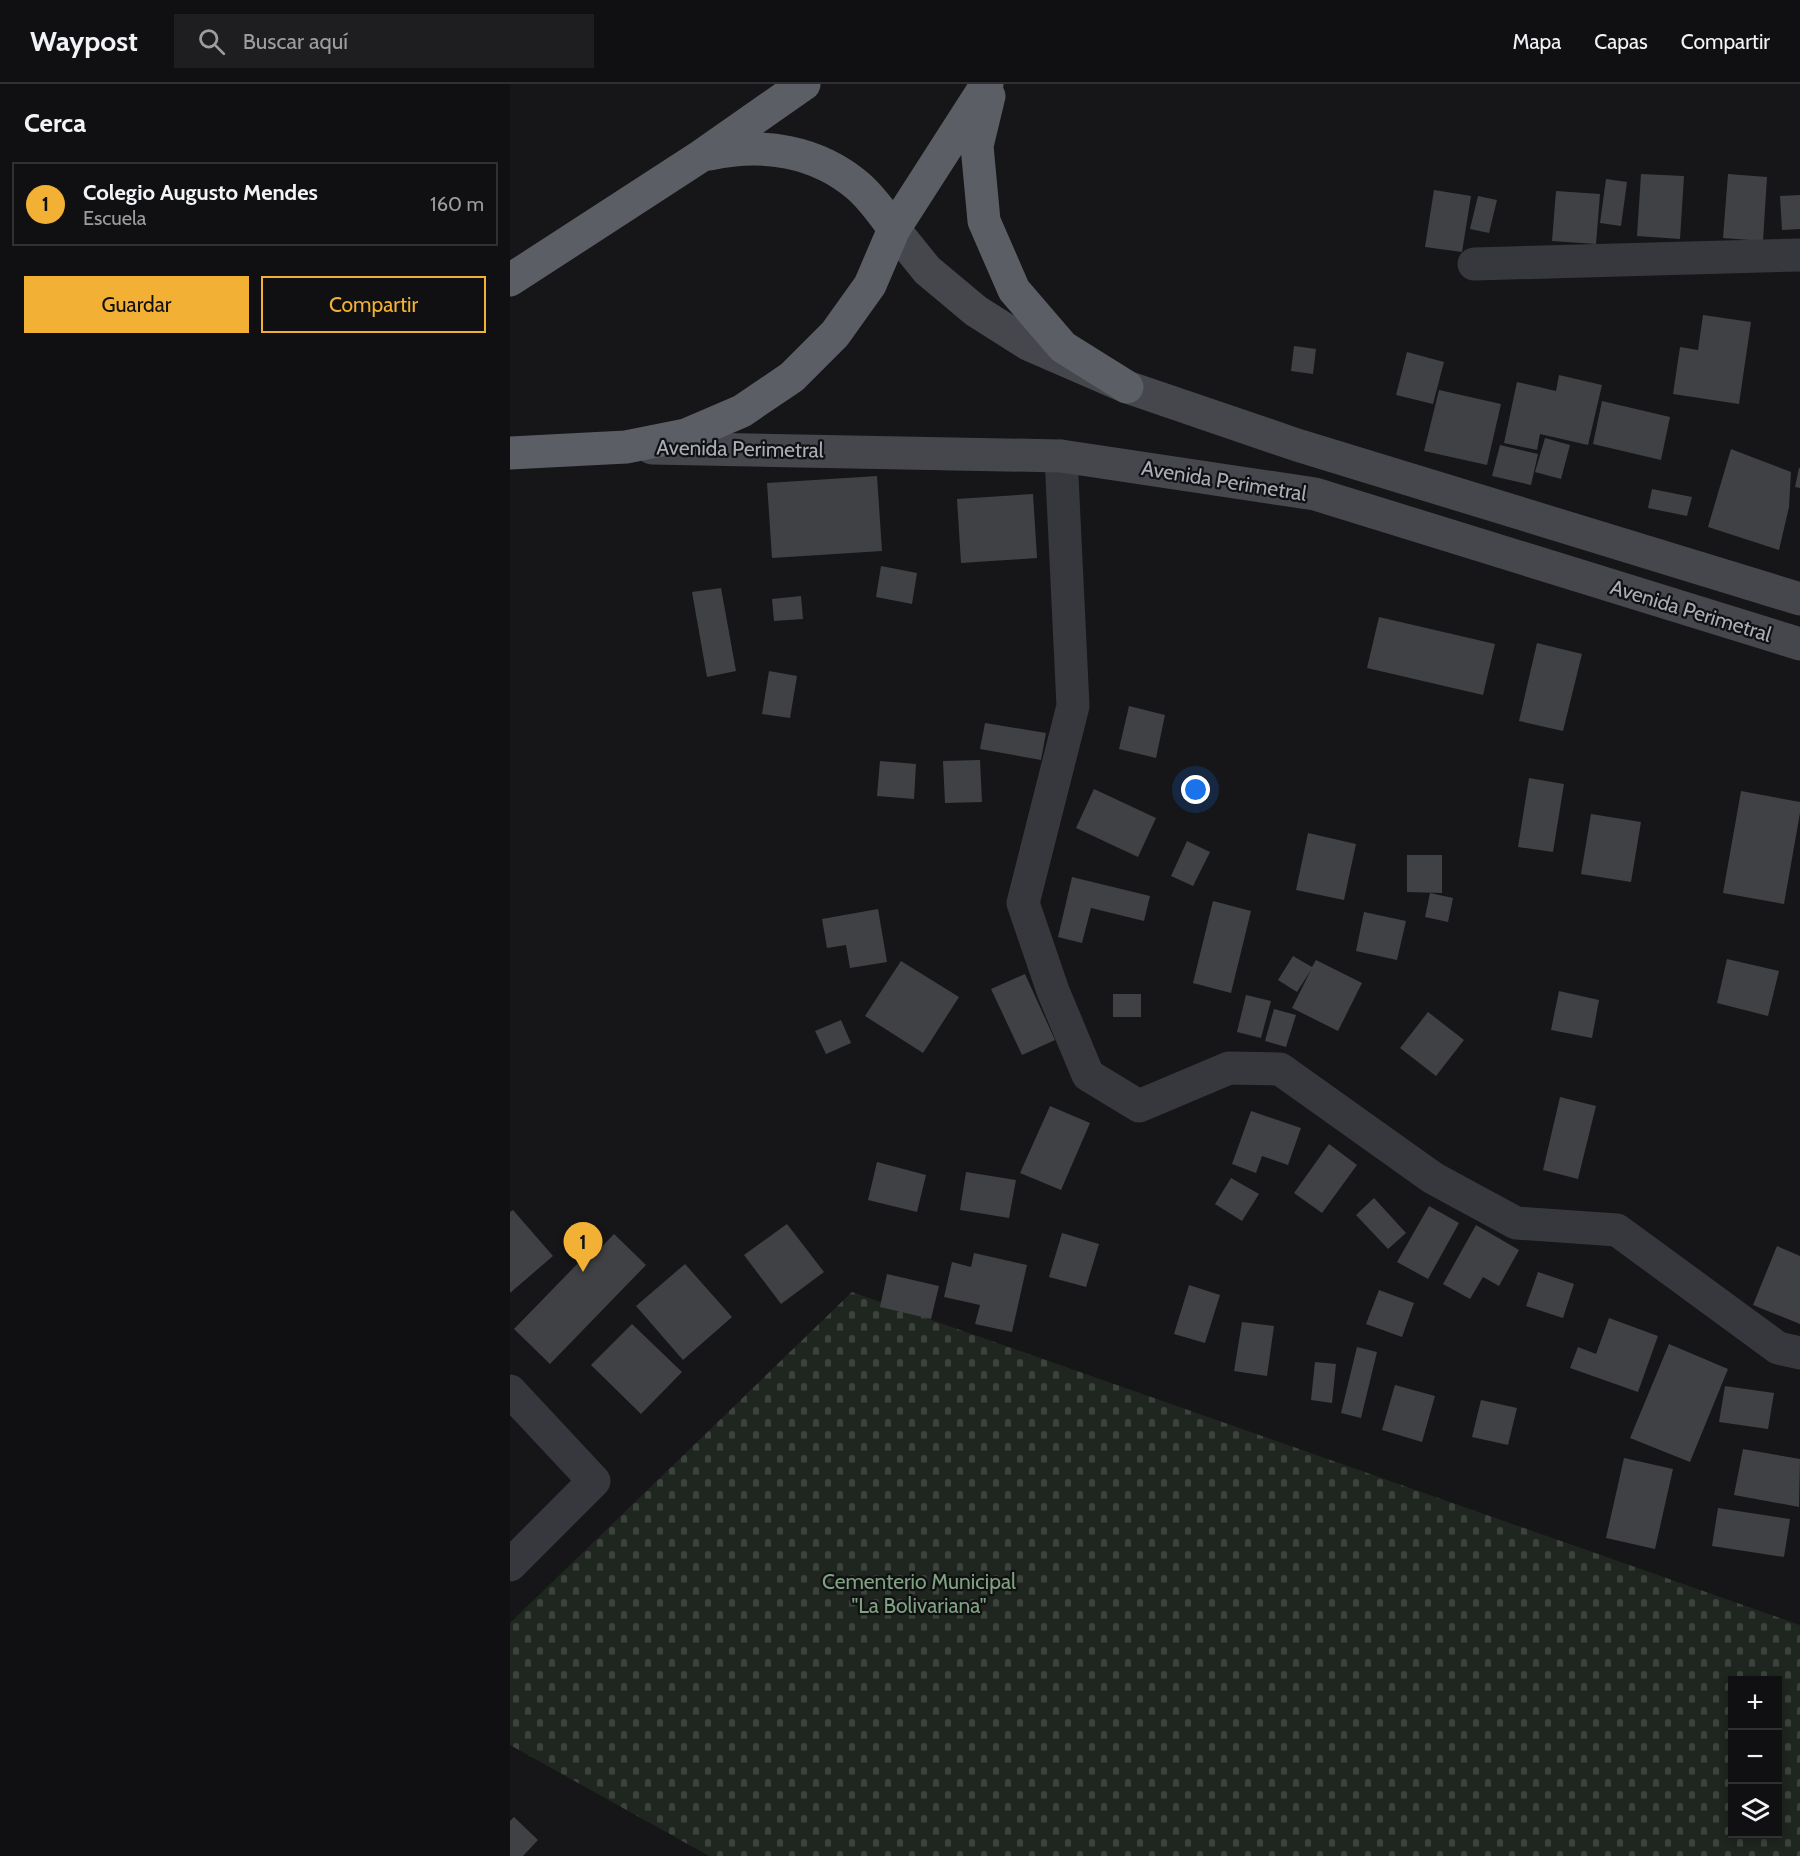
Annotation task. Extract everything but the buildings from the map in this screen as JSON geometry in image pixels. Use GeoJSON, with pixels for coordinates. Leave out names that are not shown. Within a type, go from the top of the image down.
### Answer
{"type":"FeatureCollection","features":[{"type":"Feature","properties":{"kind":"highway"},"geometry":{"type":"LineString","coordinates":[[510,280],[701,156],[804,84]]}},
{"type":"Feature","properties":{"kind":"highway"},"geometry":{"type":"LineString","coordinates":[[510,453],[626,447],[686,435],[742,411],[792,377],[835,334],[870,285],[894,229],[990,84]]}},
{"type":"Feature","properties":{"kind":"highway"},"geometry":{"type":"LineString","coordinates":[[990,84],[977,146],[984,221],[1014,290],[1063,347],[1127,387]]}},
{"type":"Feature","properties":{"kind":"highway"},"geometry":{"type":"LineString","coordinates":[[701,156],[728,150],[756,148],[784,151],[811,158],[836,170],[859,186],[878,206],[894,229]]}},
{"type":"Feature","properties":{"kind":"main road","name":"Avenida Perimetral"},"geometry":{"type":"LineString","coordinates":[[894,229],[927,270],[976,311],[1029,344],[1127,387],[1297,445],[1800,599]]}},
{"type":"Feature","properties":{"kind":"main road","name":"Avenida Perimetral"},"geometry":{"type":"LineString","coordinates":[[626,447],[1061,456],[1315,494],[1800,644]]}},
{"type":"Feature","properties":{"kind":"street"},"geometry":{"type":"LineString","coordinates":[[1474,264],[1800,255]]}},
{"type":"Feature","properties":{"kind":"street"},"geometry":{"type":"LineString","coordinates":[[1061,456],[1073,706],[1023,903],[1053,991],[1088,1075],[1139,1106],[1229,1068],[1280,1069],[1433,1178],[1516,1223],[1617,1230],[1778,1348],[1800,1353]]}},
{"type":"Feature","properties":{"kind":"street"},"geometry":{"type":"LineString","coordinates":[[510,1391],[594,1481],[510,1565]]}},
{"type":"Feature","properties":{"kind":"green space","name":"Cementerio Municipal \"La Bolivariana\""},"geometry":{"type":"Polygon","coordinates":[[[852,1292],[1800,1625],[1800,1856],[709,1856],[510,1745],[510,1623],[852,1292]]]}},
{"type":"Feature","properties":{"kind":"place","name":"Colegio Augusto Mendes"},"geometry":{"type":"Point","coordinates":[583,1272]}}]}
